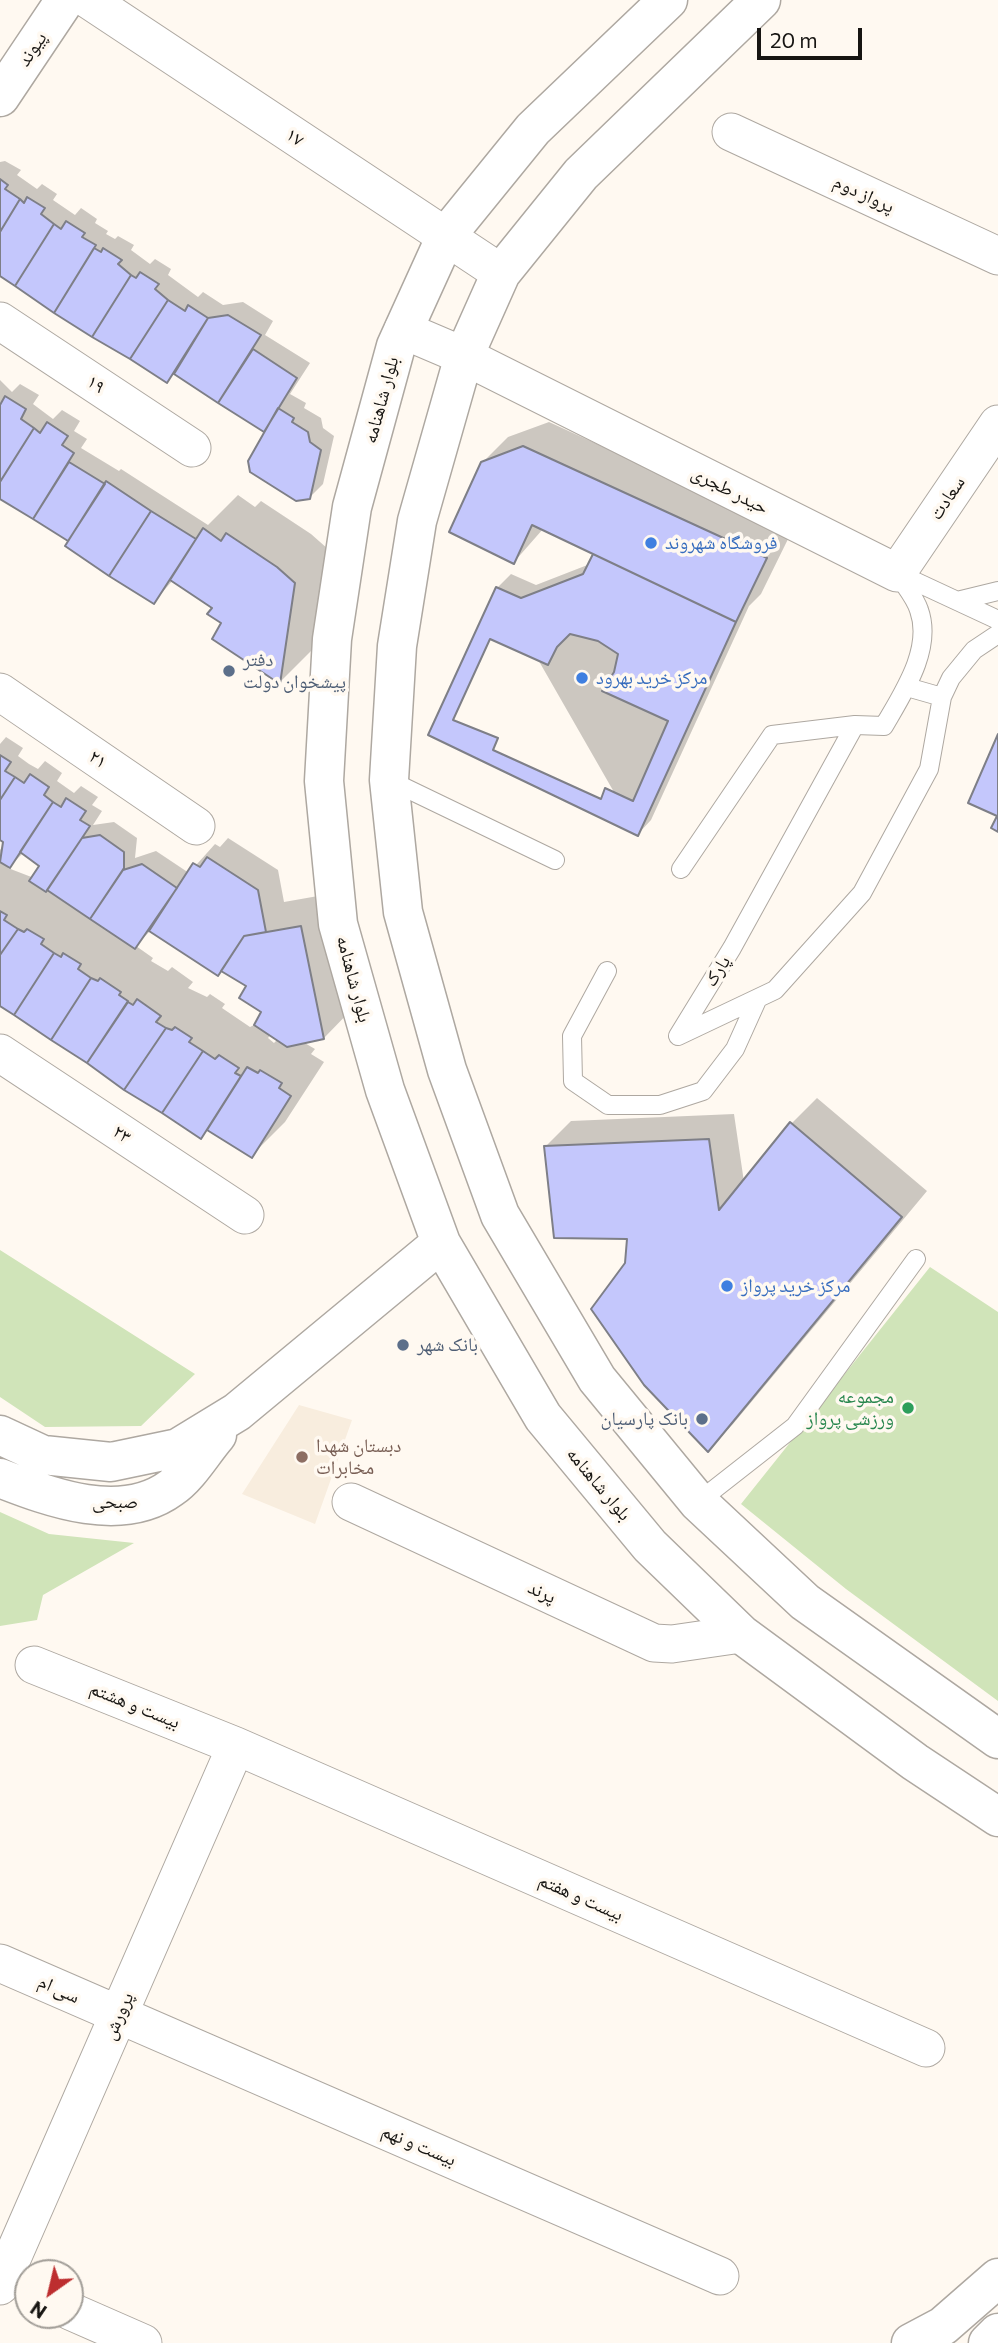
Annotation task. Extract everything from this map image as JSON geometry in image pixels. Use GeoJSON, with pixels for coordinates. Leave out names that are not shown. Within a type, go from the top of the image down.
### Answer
{"type":"FeatureCollection","features":[{"type":"Feature","properties":{"kind":"main road","name":"پیوند"},"geometry":{"type":"LineString","coordinates":[[0,97],[65,0]]}},
{"type":"Feature","properties":{"kind":"main road","name":"بلوار شاهنامه"},"geometry":{"type":"LineString","coordinates":[[668,0],[533,129],[446,236],[396,346],[352,507],[332,639],[324,781],[338,923],[384,1090],[441,1243],[543,1416],[650,1546],[741,1634],[915,1762],[998,1817]]}},
{"type":"Feature","properties":{"kind":"main road"},"geometry":{"type":"LineString","coordinates":[[761,0],[581,174],[501,273],[464,356],[416,520],[397,646],[389,780],[403,912],[447,1070],[500,1216],[597,1379],[698,1502],[805,1602],[998,1739]]}},
{"type":"Feature","properties":{"kind":"main road","name":"صبحی"},"geometry":{"type":"LineString","coordinates":[[0,1435],[43,1455],[111,1462],[178,1448],[236,1412],[441,1243]]}},
{"type":"Feature","properties":{"kind":"main road","name":"صبحی"},"geometry":{"type":"LineString","coordinates":[[0,1478],[54,1499],[112,1504],[145,1503],[173,1487],[236,1412]]}},
{"type":"Feature","properties":{"kind":"main road"},"geometry":{"type":"LineString","coordinates":[[911,2343],[943,2326],[998,2278]]}},
{"type":"Feature","properties":{"kind":"main road"},"geometry":{"type":"LineString","coordinates":[[988,2343],[998,2333]]}},
{"type":"Feature","properties":{"kind":"street","name":"۱۷"},"geometry":{"type":"LineString","coordinates":[[89,0],[501,273]]}},
{"type":"Feature","properties":{"kind":"street","name":"پرواز دوم"},"geometry":{"type":"LineString","coordinates":[[731,132],[998,256]]}},
{"type":"Feature","properties":{"kind":"street","name":"۱۹"},"geometry":{"type":"LineString","coordinates":[[0,321],[192,448]]}},
{"type":"Feature","properties":{"kind":"street","name":"حیدر طجری"},"geometry":{"type":"LineString","coordinates":[[403,330],[464,356],[897,573]]}},
{"type":"Feature","properties":{"kind":"street","name":"سعادت"},"geometry":{"type":"LineString","coordinates":[[897,573],[998,424]]}},
{"type":"Feature","properties":{"kind":"street","name":"۲۱"},"geometry":{"type":"LineString","coordinates":[[0,691],[196,826]]}},
{"type":"Feature","properties":{"kind":"street","name":"۲۳"},"geometry":{"type":"LineString","coordinates":[[0,1053],[245,1215]]}},
{"type":"Feature","properties":{"kind":"street","name":"پرند"},"geometry":{"type":"LineString","coordinates":[[351,1502],[654,1643],[672,1644],[741,1634]]}},
{"type":"Feature","properties":{"kind":"street","name":"بیست و هشتم"},"geometry":{"type":"LineString","coordinates":[[34,1665],[236,1746]]}},
{"type":"Feature","properties":{"kind":"street","name":"پرورش"},"geometry":{"type":"LineString","coordinates":[[7,2285],[118,2015],[236,1746]]}},
{"type":"Feature","properties":{"kind":"street","name":"بیست و هفتم"},"geometry":{"type":"LineString","coordinates":[[236,1746],[926,2048]]}},
{"type":"Feature","properties":{"kind":"street","name":"سی ام"},"geometry":{"type":"LineString","coordinates":[[0,1963],[118,2015]]}},
{"type":"Feature","properties":{"kind":"street","name":"بیست و نهم"},"geometry":{"type":"LineString","coordinates":[[118,2015],[720,2276]]}},
{"type":"Feature","properties":{"kind":"street"},"geometry":{"type":"LineString","coordinates":[[84,2317],[143,2343]]}},
{"type":"Feature","properties":{"kind":"lane","name":"حیدر طجری"},"geometry":{"type":"LineString","coordinates":[[897,573],[998,620]]}},
{"type":"Feature","properties":{"kind":"lane"},"geometry":{"type":"LineString","coordinates":[[681,869],[772,734],[855,725],[884,726],[907,687],[924,637],[919,609],[897,573]]}},
{"type":"Feature","properties":{"kind":"lane"},"geometry":{"type":"LineString","coordinates":[[957,601],[998,591]]}},
{"type":"Feature","properties":{"kind":"lane"},"geometry":{"type":"LineString","coordinates":[[907,687],[942,697],[951,678],[974,650],[998,634]]}},
{"type":"Feature","properties":{"kind":"lane","name":"پارک"},"geometry":{"type":"LineString","coordinates":[[855,725],[732,948],[678,1036],[775,990],[862,893],[929,769],[942,697]]}},
{"type":"Feature","properties":{"kind":"lane"},"geometry":{"type":"LineString","coordinates":[[389,780],[555,860]]}},
{"type":"Feature","properties":{"kind":"lane"},"geometry":{"type":"LineString","coordinates":[[607,971],[572,1036],[573,1081],[608,1105],[660,1105],[703,1091],[735,1049],[758,998]]}},
{"type":"Feature","properties":{"kind":"lane"},"geometry":{"type":"LineString","coordinates":[[698,1502],[795,1426],[916,1259]]}},
{"type":"Feature","properties":{"kind":"shaded area","name":"دبستان شهدا مخابرات"},"geometry":{"type":"Polygon","coordinates":[[[299,1405],[352,1420],[315,1524],[242,1494],[299,1405]]]}},
{"type":"Feature","properties":{"kind":"green space"},"geometry":{"type":"Polygon","coordinates":[[[0,1250],[195,1374],[141,1426],[45,1427],[0,1397],[0,1250]]]}},
{"type":"Feature","properties":{"kind":"green space","name":"مجموعه ورزشی پرواز"},"geometry":{"type":"Polygon","coordinates":[[[930,1267],[998,1312],[998,1701],[846,1589],[741,1504],[930,1267]]]}},
{"type":"Feature","properties":{"kind":"green space"},"geometry":{"type":"Polygon","coordinates":[[[0,1512],[49,1534],[134,1543],[43,1595],[37,1620],[0,1626],[0,1512]]]}},
{"type":"Feature","properties":{"kind":"building"},"geometry":{"type":"Polygon","coordinates":[[[0,179],[8,185],[5,189],[20,199],[0,232],[0,179]]]}},
{"type":"Feature","properties":{"kind":"building"},"geometry":{"type":"Polygon","coordinates":[[[27,197],[45,208],[41,214],[54,224],[15,286],[0,276],[0,232],[20,199],[24,203],[27,197]]]}},
{"type":"Feature","properties":{"kind":"building"},"geometry":{"type":"Polygon","coordinates":[[[66,221],[85,233],[82,237],[96,245],[54,313],[15,286],[54,224],[61,229],[66,221]]]}},
{"type":"Feature","properties":{"kind":"building"},"geometry":{"type":"Polygon","coordinates":[[[94,248],[101,252],[103,248],[122,260],[118,264],[131,275],[92,337],[54,313],[94,248]]]}},
{"type":"Feature","properties":{"kind":"building"},"geometry":{"type":"Polygon","coordinates":[[[140,272],[159,284],[155,289],[168,300],[130,359],[92,337],[131,275],[136,278],[140,272]]]}},
{"type":"Feature","properties":{"kind":"building"},"geometry":{"type":"Polygon","coordinates":[[[168,300],[185,311],[188,305],[208,318],[167,383],[130,359],[168,300]]]}},
{"type":"Feature","properties":{"kind":"building"},"geometry":{"type":"Polygon","coordinates":[[[228,315],[261,335],[218,403],[174,374],[208,318],[228,315]]]}},
{"type":"Feature","properties":{"kind":"building"},"geometry":{"type":"Polygon","coordinates":[[[253,349],[297,378],[264,432],[218,403],[253,349]]]}},
{"type":"Feature","properties":{"kind":"building"},"geometry":{"type":"Polygon","coordinates":[[[5,396],[26,409],[21,419],[34,428],[0,482],[0,405],[5,396]]]}},
{"type":"Feature","properties":{"kind":"building"},"geometry":{"type":"Polygon","coordinates":[[[278,408],[294,418],[292,422],[308,432],[310,442],[321,450],[310,499],[296,501],[250,472],[248,461],[278,408]]]}},
{"type":"Feature","properties":{"kind":"building"},"geometry":{"type":"Polygon","coordinates":[[[47,422],[68,436],[62,445],[74,453],[33,519],[0,499],[0,482],[34,428],[40,433],[47,422]]]}},
{"type":"Feature","properties":{"kind":"building","name":"فروشگاه شهروند"},"geometry":{"type":"Polygon","coordinates":[[[523,446],[767,558],[736,622],[532,525],[514,564],[449,532],[481,462],[523,446]]]}},
{"type":"Feature","properties":{"kind":"building"},"geometry":{"type":"Polygon","coordinates":[[[69,462],[105,484],[68,541],[33,519],[69,462]]]}},
{"type":"Feature","properties":{"kind":"building"},"geometry":{"type":"Polygon","coordinates":[[[106,481],[151,511],[109,576],[65,546],[106,481]]]}},
{"type":"Feature","properties":{"kind":"building"},"geometry":{"type":"Polygon","coordinates":[[[151,511],[196,539],[154,604],[109,576],[151,511]]]}},
{"type":"Feature","properties":{"kind":"building"},"geometry":{"type":"Polygon","coordinates":[[[203,528],[221,541],[226,533],[277,567],[295,583],[280,684],[212,639],[221,623],[207,614],[212,608],[170,580],[203,528]]]}},
{"type":"Feature","properties":{"kind":"building","name":"مرکز خرید بهرود"},"geometry":{"type":"Polygon","coordinates":[[[593,554],[736,622],[638,836],[428,735],[496,587],[521,598],[583,574],[593,554]]]}},
{"type":"Feature","properties":{"kind":"building"},"geometry":{"type":"Polygon","coordinates":[[[570,634],[598,641],[618,654],[614,672],[602,691],[668,721],[633,801],[605,788],[601,799],[493,750],[498,738],[453,720],[490,639],[548,665],[557,647],[570,634]]]}},
{"type":"Feature","properties":{"kind":"building"},"geometry":{"type":"Polygon","coordinates":[[[998,734],[998,832],[991,828],[997,816],[968,803],[998,734]]]}},
{"type":"Feature","properties":{"kind":"building"},"geometry":{"type":"Polygon","coordinates":[[[0,755],[11,762],[5,771],[15,777],[0,800],[0,755]]]}},
{"type":"Feature","properties":{"kind":"building"},"geometry":{"type":"Polygon","coordinates":[[[30,774],[49,787],[44,795],[53,802],[10,868],[0,862],[3,842],[0,840],[0,800],[15,777],[24,783],[30,774]]]}},
{"type":"Feature","properties":{"kind":"building"},"geometry":{"type":"Polygon","coordinates":[[[66,798],[86,811],[80,820],[90,826],[46,892],[29,881],[39,866],[20,852],[53,802],[61,807],[66,798]]]}},
{"type":"Feature","properties":{"kind":"building"},"geometry":{"type":"Polygon","coordinates":[[[100,835],[124,852],[124,868],[90,919],[47,890],[82,838],[100,835]]]}},
{"type":"Feature","properties":{"kind":"building"},"geometry":{"type":"Polygon","coordinates":[[[207,857],[258,890],[266,932],[244,936],[218,976],[149,931],[193,863],[200,867],[207,857]]]}},
{"type":"Feature","properties":{"kind":"building"},"geometry":{"type":"Polygon","coordinates":[[[142,864],[177,888],[135,949],[90,919],[123,870],[142,864]]]}},
{"type":"Feature","properties":{"kind":"building"},"geometry":{"type":"Polygon","coordinates":[[[0,911],[7,915],[4,920],[18,929],[0,955],[0,911]]]}},
{"type":"Feature","properties":{"kind":"building"},"geometry":{"type":"Polygon","coordinates":[[[301,926],[324,1039],[287,1047],[254,1025],[261,1012],[239,998],[246,986],[221,971],[244,936],[301,926]]]}},
{"type":"Feature","properties":{"kind":"building"},"geometry":{"type":"Polygon","coordinates":[[[18,929],[24,932],[27,929],[44,939],[41,944],[54,953],[14,1015],[0,1006],[0,955],[18,929]]]}},
{"type":"Feature","properties":{"kind":"building"},"geometry":{"type":"Polygon","coordinates":[[[54,953],[61,957],[63,953],[81,964],[78,969],[91,978],[51,1040],[14,1015],[54,953]]]}},
{"type":"Feature","properties":{"kind":"building"},"geometry":{"type":"Polygon","coordinates":[[[91,978],[98,981],[100,978],[121,992],[119,995],[128,1001],[87,1063],[51,1040],[91,978]]]}},
{"type":"Feature","properties":{"kind":"building"},"geometry":{"type":"Polygon","coordinates":[[[137,999],[161,1016],[156,1022],[166,1028],[124,1090],[87,1063],[128,1002],[133,1005],[137,999]]]}},
{"type":"Feature","properties":{"kind":"building"},"geometry":{"type":"Polygon","coordinates":[[[175,1027],[192,1038],[189,1042],[203,1051],[162,1113],[124,1090],[166,1028],[172,1030],[175,1027]]]}},
{"type":"Feature","properties":{"kind":"building"},"geometry":{"type":"Polygon","coordinates":[[[203,1051],[215,1059],[219,1055],[239,1068],[235,1073],[241,1076],[201,1139],[162,1113],[203,1051]]]}},
{"type":"Feature","properties":{"kind":"building"},"geometry":{"type":"Polygon","coordinates":[[[247,1067],[258,1073],[260,1070],[282,1083],[279,1088],[291,1096],[252,1158],[207,1130],[247,1067]]]}},
{"type":"Feature","properties":{"kind":"building","name":"مرکز خرید پرواز"},"geometry":{"type":"Polygon","coordinates":[[[790,1122],[902,1217],[708,1452],[644,1385],[591,1309],[625,1263],[627,1239],[554,1238],[544,1146],[709,1139],[719,1210],[790,1122]]]}},
{"type":"Feature","properties":{"kind":"place","name":"فروشگاه شهروند"},"geometry":{"type":"Point","coordinates":[651,543]}},
{"type":"Feature","properties":{"kind":"place","name":"دفتر پیشخوان دولت"},"geometry":{"type":"Point","coordinates":[229,671]}},
{"type":"Feature","properties":{"kind":"place","name":"مرکز خرید بهرود"},"geometry":{"type":"Point","coordinates":[582,678]}},
{"type":"Feature","properties":{"kind":"place","name":"مرکز خرید پرواز"},"geometry":{"type":"Point","coordinates":[727,1286]}},
{"type":"Feature","properties":{"kind":"place","name":"بانک شهر"},"geometry":{"type":"Point","coordinates":[403,1345]}},
{"type":"Feature","properties":{"kind":"place","name":"مجموعه ورزشی پرواز"},"geometry":{"type":"Point","coordinates":[908,1408]}},
{"type":"Feature","properties":{"kind":"place","name":"بانک پارسیان"},"geometry":{"type":"Point","coordinates":[702,1419]}},
{"type":"Feature","properties":{"kind":"place","name":"دبستان شهدا مخابرات"},"geometry":{"type":"Point","coordinates":[302,1457]}}]}
